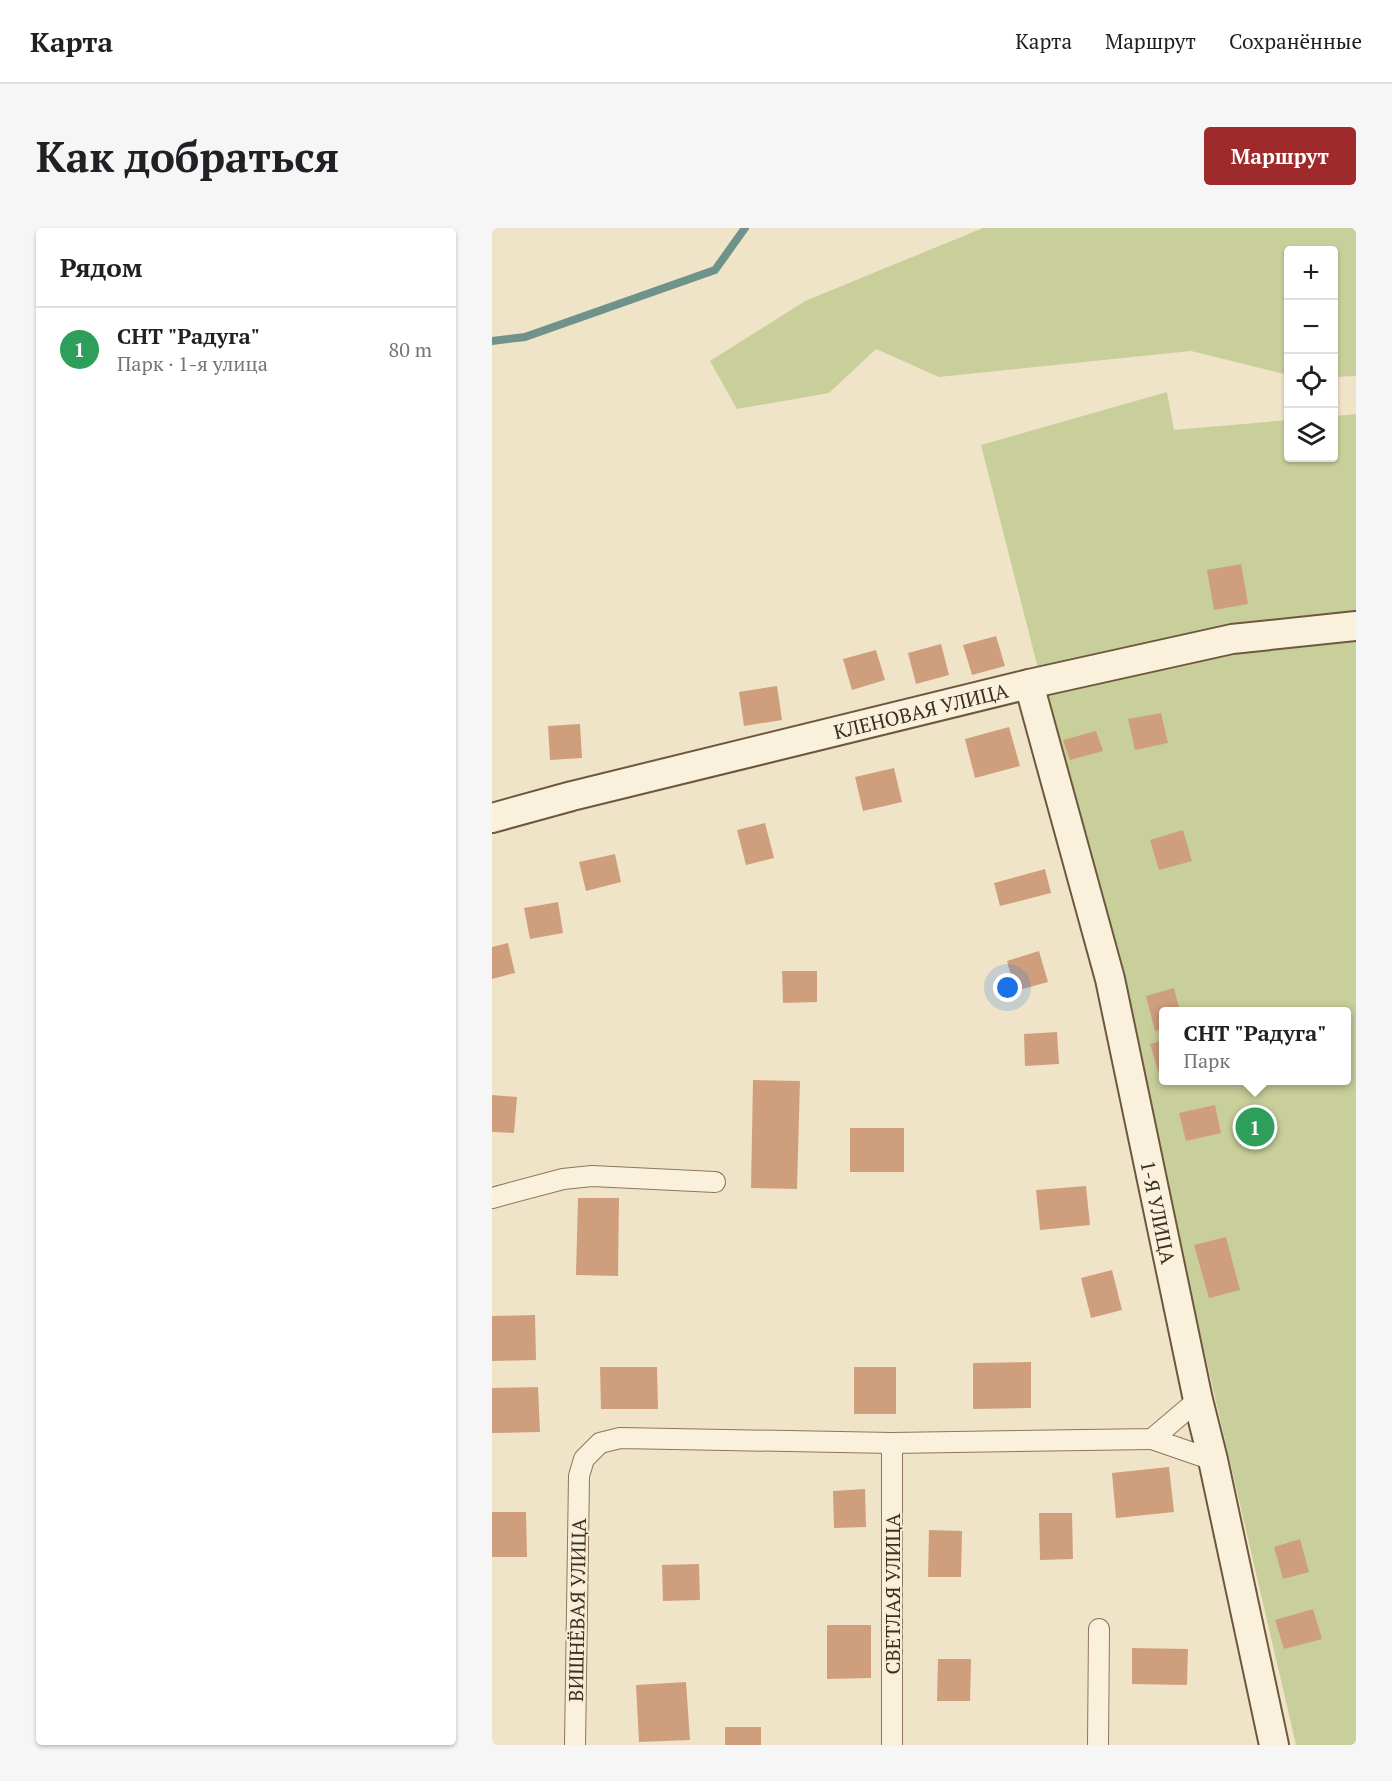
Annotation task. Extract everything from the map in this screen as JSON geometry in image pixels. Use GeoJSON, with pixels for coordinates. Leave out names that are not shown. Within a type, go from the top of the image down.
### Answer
{"type":"FeatureCollection","features":[{"type":"Feature","properties":{"kind":"street","name":"КЛЕНОВАЯ УЛИЦА"},"geometry":{"type":"LineString","coordinates":[[492,818],[572,796],[1029,684],[1232,639],[1356,626]]}},
{"type":"Feature","properties":{"kind":"street","name":"1-Я УЛИЦА"},"geometry":{"type":"LineString","coordinates":[[1029,684],[1110,979],[1198,1400],[1275,1745]]}},
{"type":"Feature","properties":{"kind":"street"},"geometry":{"type":"LineString","coordinates":[[492,1198],[563,1179],[592,1176],[715,1182]]}},
{"type":"Feature","properties":{"kind":"street"},"geometry":{"type":"LineString","coordinates":[[1152,1439],[1198,1400]]}},
{"type":"Feature","properties":{"kind":"street","name":"ВИШНЁВАЯ УЛИЦА"},"geometry":{"type":"LineString","coordinates":[[575,1745],[579,1476],[584,1459],[600,1443],[620,1438],[892,1443]]}},
{"type":"Feature","properties":{"kind":"street"},"geometry":{"type":"LineString","coordinates":[[892,1443],[1152,1439],[1213,1460]]}},
{"type":"Feature","properties":{"kind":"street","name":"СВЕТЛАЯ УЛИЦА"},"geometry":{"type":"LineString","coordinates":[[892,1443],[892,1745]]}},
{"type":"Feature","properties":{"kind":"street"},"geometry":{"type":"LineString","coordinates":[[1098,1745],[1099,1629]]}},
{"type":"Feature","properties":{"kind":"green space"},"geometry":{"type":"Polygon","coordinates":[[[983,228],[1356,228],[1356,376],[1338,377],[1338,246],[1284,246],[1284,374],[1191,351],[939,377],[876,349],[829,393],[737,409],[710,361],[805,301],[983,228]]]}},
{"type":"Feature","properties":{"kind":"green space"},"geometry":{"type":"Polygon","coordinates":[[[1167,392],[1174,430],[1284,420],[1284,462],[1338,462],[1338,416],[1356,414],[1356,1745],[1296,1745],[1181,1251],[981,445],[1167,392]]]}},
{"type":"Feature","properties":{"kind":"building"},"geometry":{"type":"Polygon","coordinates":[[[1241,564],[1248,604],[1214,610],[1207,570],[1241,564]]]}},
{"type":"Feature","properties":{"kind":"building"},"geometry":{"type":"Polygon","coordinates":[[[996,636],[1005,666],[972,675],[963,645],[996,636]]]}},
{"type":"Feature","properties":{"kind":"building"},"geometry":{"type":"Polygon","coordinates":[[[941,644],[949,675],[916,684],[908,653],[941,644]]]}},
{"type":"Feature","properties":{"kind":"building"},"geometry":{"type":"Polygon","coordinates":[[[876,650],[885,680],[852,690],[843,659],[876,650]]]}},
{"type":"Feature","properties":{"kind":"building"},"geometry":{"type":"Polygon","coordinates":[[[777,686],[782,720],[744,726],[739,692],[777,686]]]}},
{"type":"Feature","properties":{"kind":"building"},"geometry":{"type":"Polygon","coordinates":[[[1161,713],[1168,743],[1135,750],[1128,719],[1161,713]]]}},
{"type":"Feature","properties":{"kind":"building"},"geometry":{"type":"Polygon","coordinates":[[[580,724],[582,758],[550,760],[548,726],[580,724]]]}},
{"type":"Feature","properties":{"kind":"building"},"geometry":{"type":"Polygon","coordinates":[[[1009,727],[1020,766],[975,778],[965,739],[1009,727]]]}},
{"type":"Feature","properties":{"kind":"building"},"geometry":{"type":"Polygon","coordinates":[[[1096,731],[1103,751],[1070,760],[1063,740],[1096,731]]]}},
{"type":"Feature","properties":{"kind":"building"},"geometry":{"type":"Polygon","coordinates":[[[894,768],[902,802],[863,811],[855,777],[894,768]]]}},
{"type":"Feature","properties":{"kind":"building"},"geometry":{"type":"Polygon","coordinates":[[[765,823],[774,858],[746,865],[737,830],[765,823]]]}},
{"type":"Feature","properties":{"kind":"building"},"geometry":{"type":"Polygon","coordinates":[[[1183,830],[1192,861],[1159,870],[1150,840],[1183,830]]]}},
{"type":"Feature","properties":{"kind":"building"},"geometry":{"type":"Polygon","coordinates":[[[615,854],[621,882],[586,891],[579,862],[615,854]]]}},
{"type":"Feature","properties":{"kind":"building"},"geometry":{"type":"Polygon","coordinates":[[[1045,869],[1051,893],[1000,906],[994,883],[1045,869]]]}},
{"type":"Feature","properties":{"kind":"building"},"geometry":{"type":"Polygon","coordinates":[[[558,902],[563,933],[530,939],[524,908],[558,902]]]}},
{"type":"Feature","properties":{"kind":"building"},"geometry":{"type":"Polygon","coordinates":[[[508,943],[515,973],[492,979],[492,947],[508,943]]]}},
{"type":"Feature","properties":{"kind":"building"},"geometry":{"type":"Polygon","coordinates":[[[1039,951],[1048,982],[1015,991],[1007,961],[1039,951]]]}},
{"type":"Feature","properties":{"kind":"building"},"geometry":{"type":"Polygon","coordinates":[[[782,971],[817,971],[817,1002],[783,1003],[782,971]]]}},
{"type":"Feature","properties":{"kind":"building"},"geometry":{"type":"Polygon","coordinates":[[[1174,988],[1179,1007],[1159,1007],[1159,1030],[1155,1031],[1146,996],[1174,988]]]}},
{"type":"Feature","properties":{"kind":"building"},"geometry":{"type":"Polygon","coordinates":[[[1057,1032],[1059,1064],[1025,1066],[1024,1034],[1057,1032]]]}},
{"type":"Feature","properties":{"kind":"building"},"geometry":{"type":"Polygon","coordinates":[[[1159,1041],[1159,1074],[1150,1044],[1159,1041]]]}},
{"type":"Feature","properties":{"kind":"building"},"geometry":{"type":"Polygon","coordinates":[[[753,1080],[800,1081],[797,1189],[751,1188],[753,1080]]]}},
{"type":"Feature","properties":{"kind":"building"},"geometry":{"type":"Polygon","coordinates":[[[492,1095],[517,1097],[514,1133],[492,1132],[492,1095]]]}},
{"type":"Feature","properties":{"kind":"building"},"geometry":{"type":"Polygon","coordinates":[[[1215,1105],[1221,1133],[1186,1141],[1179,1113],[1215,1105]]]}},
{"type":"Feature","properties":{"kind":"building"},"geometry":{"type":"Polygon","coordinates":[[[850,1128],[904,1128],[904,1172],[850,1172],[850,1128]]]}},
{"type":"Feature","properties":{"kind":"building"},"geometry":{"type":"Polygon","coordinates":[[[1086,1186],[1090,1225],[1040,1230],[1036,1190],[1086,1186]]]}},
{"type":"Feature","properties":{"kind":"building"},"geometry":{"type":"Polygon","coordinates":[[[578,1198],[619,1198],[618,1276],[576,1275],[578,1198]]]}},
{"type":"Feature","properties":{"kind":"building"},"geometry":{"type":"Polygon","coordinates":[[[1226,1237],[1240,1290],[1209,1298],[1194,1245],[1226,1237]]]}},
{"type":"Feature","properties":{"kind":"building"},"geometry":{"type":"Polygon","coordinates":[[[1112,1270],[1122,1310],[1091,1318],[1081,1278],[1112,1270]]]}},
{"type":"Feature","properties":{"kind":"building"},"geometry":{"type":"Polygon","coordinates":[[[535,1315],[536,1360],[492,1361],[492,1316],[535,1315]]]}},
{"type":"Feature","properties":{"kind":"building"},"geometry":{"type":"Polygon","coordinates":[[[1031,1362],[1031,1408],[973,1409],[973,1363],[1031,1362]]]}},
{"type":"Feature","properties":{"kind":"building"},"geometry":{"type":"Polygon","coordinates":[[[600,1367],[657,1367],[658,1409],[601,1409],[600,1367]]]}},
{"type":"Feature","properties":{"kind":"building"},"geometry":{"type":"Polygon","coordinates":[[[854,1367],[896,1367],[896,1414],[854,1414],[854,1367]]]}},
{"type":"Feature","properties":{"kind":"building"},"geometry":{"type":"Polygon","coordinates":[[[538,1387],[540,1432],[492,1433],[492,1388],[538,1387]]]}},
{"type":"Feature","properties":{"kind":"building"},"geometry":{"type":"Polygon","coordinates":[[[1169,1467],[1174,1512],[1116,1518],[1112,1473],[1169,1467]]]}},
{"type":"Feature","properties":{"kind":"building"},"geometry":{"type":"Polygon","coordinates":[[[865,1489],[866,1527],[834,1528],[833,1491],[865,1489]]]}},
{"type":"Feature","properties":{"kind":"building"},"geometry":{"type":"Polygon","coordinates":[[[492,1512],[526,1512],[527,1557],[492,1557],[492,1512]]]}},
{"type":"Feature","properties":{"kind":"building"},"geometry":{"type":"Polygon","coordinates":[[[1039,1513],[1072,1513],[1073,1559],[1040,1560],[1039,1513]]]}},
{"type":"Feature","properties":{"kind":"building"},"geometry":{"type":"Polygon","coordinates":[[[929,1530],[962,1531],[961,1577],[928,1577],[929,1530]]]}},
{"type":"Feature","properties":{"kind":"building"},"geometry":{"type":"Polygon","coordinates":[[[1300,1539],[1309,1572],[1283,1579],[1274,1547],[1300,1539]]]}},
{"type":"Feature","properties":{"kind":"building"},"geometry":{"type":"Polygon","coordinates":[[[699,1564],[700,1600],[663,1601],[662,1565],[699,1564]]]}},
{"type":"Feature","properties":{"kind":"building"},"geometry":{"type":"Polygon","coordinates":[[[1313,1609],[1322,1639],[1284,1649],[1275,1620],[1313,1609]]]}},
{"type":"Feature","properties":{"kind":"building"},"geometry":{"type":"Polygon","coordinates":[[[827,1625],[871,1625],[871,1678],[827,1679],[827,1625]]]}},
{"type":"Feature","properties":{"kind":"building"},"geometry":{"type":"Polygon","coordinates":[[[1132,1648],[1188,1649],[1187,1685],[1132,1684],[1132,1648]]]}},
{"type":"Feature","properties":{"kind":"building"},"geometry":{"type":"Polygon","coordinates":[[[938,1659],[971,1659],[970,1701],[937,1701],[938,1659]]]}},
{"type":"Feature","properties":{"kind":"building"},"geometry":{"type":"Polygon","coordinates":[[[686,1682],[690,1740],[639,1742],[636,1685],[686,1682]]]}},
{"type":"Feature","properties":{"kind":"building"},"geometry":{"type":"Polygon","coordinates":[[[725,1727],[761,1727],[761,1745],[725,1745],[725,1727]]]}},
{"type":"Feature","properties":{"kind":"waterway"},"geometry":{"type":"LineString","coordinates":[[492,341],[525,337],[715,270],[745,228]]}},
{"type":"Feature","properties":{"kind":"place","name":"СНТ \"Радуга\""},"geometry":{"type":"Point","coordinates":[1255,1127]}}]}
